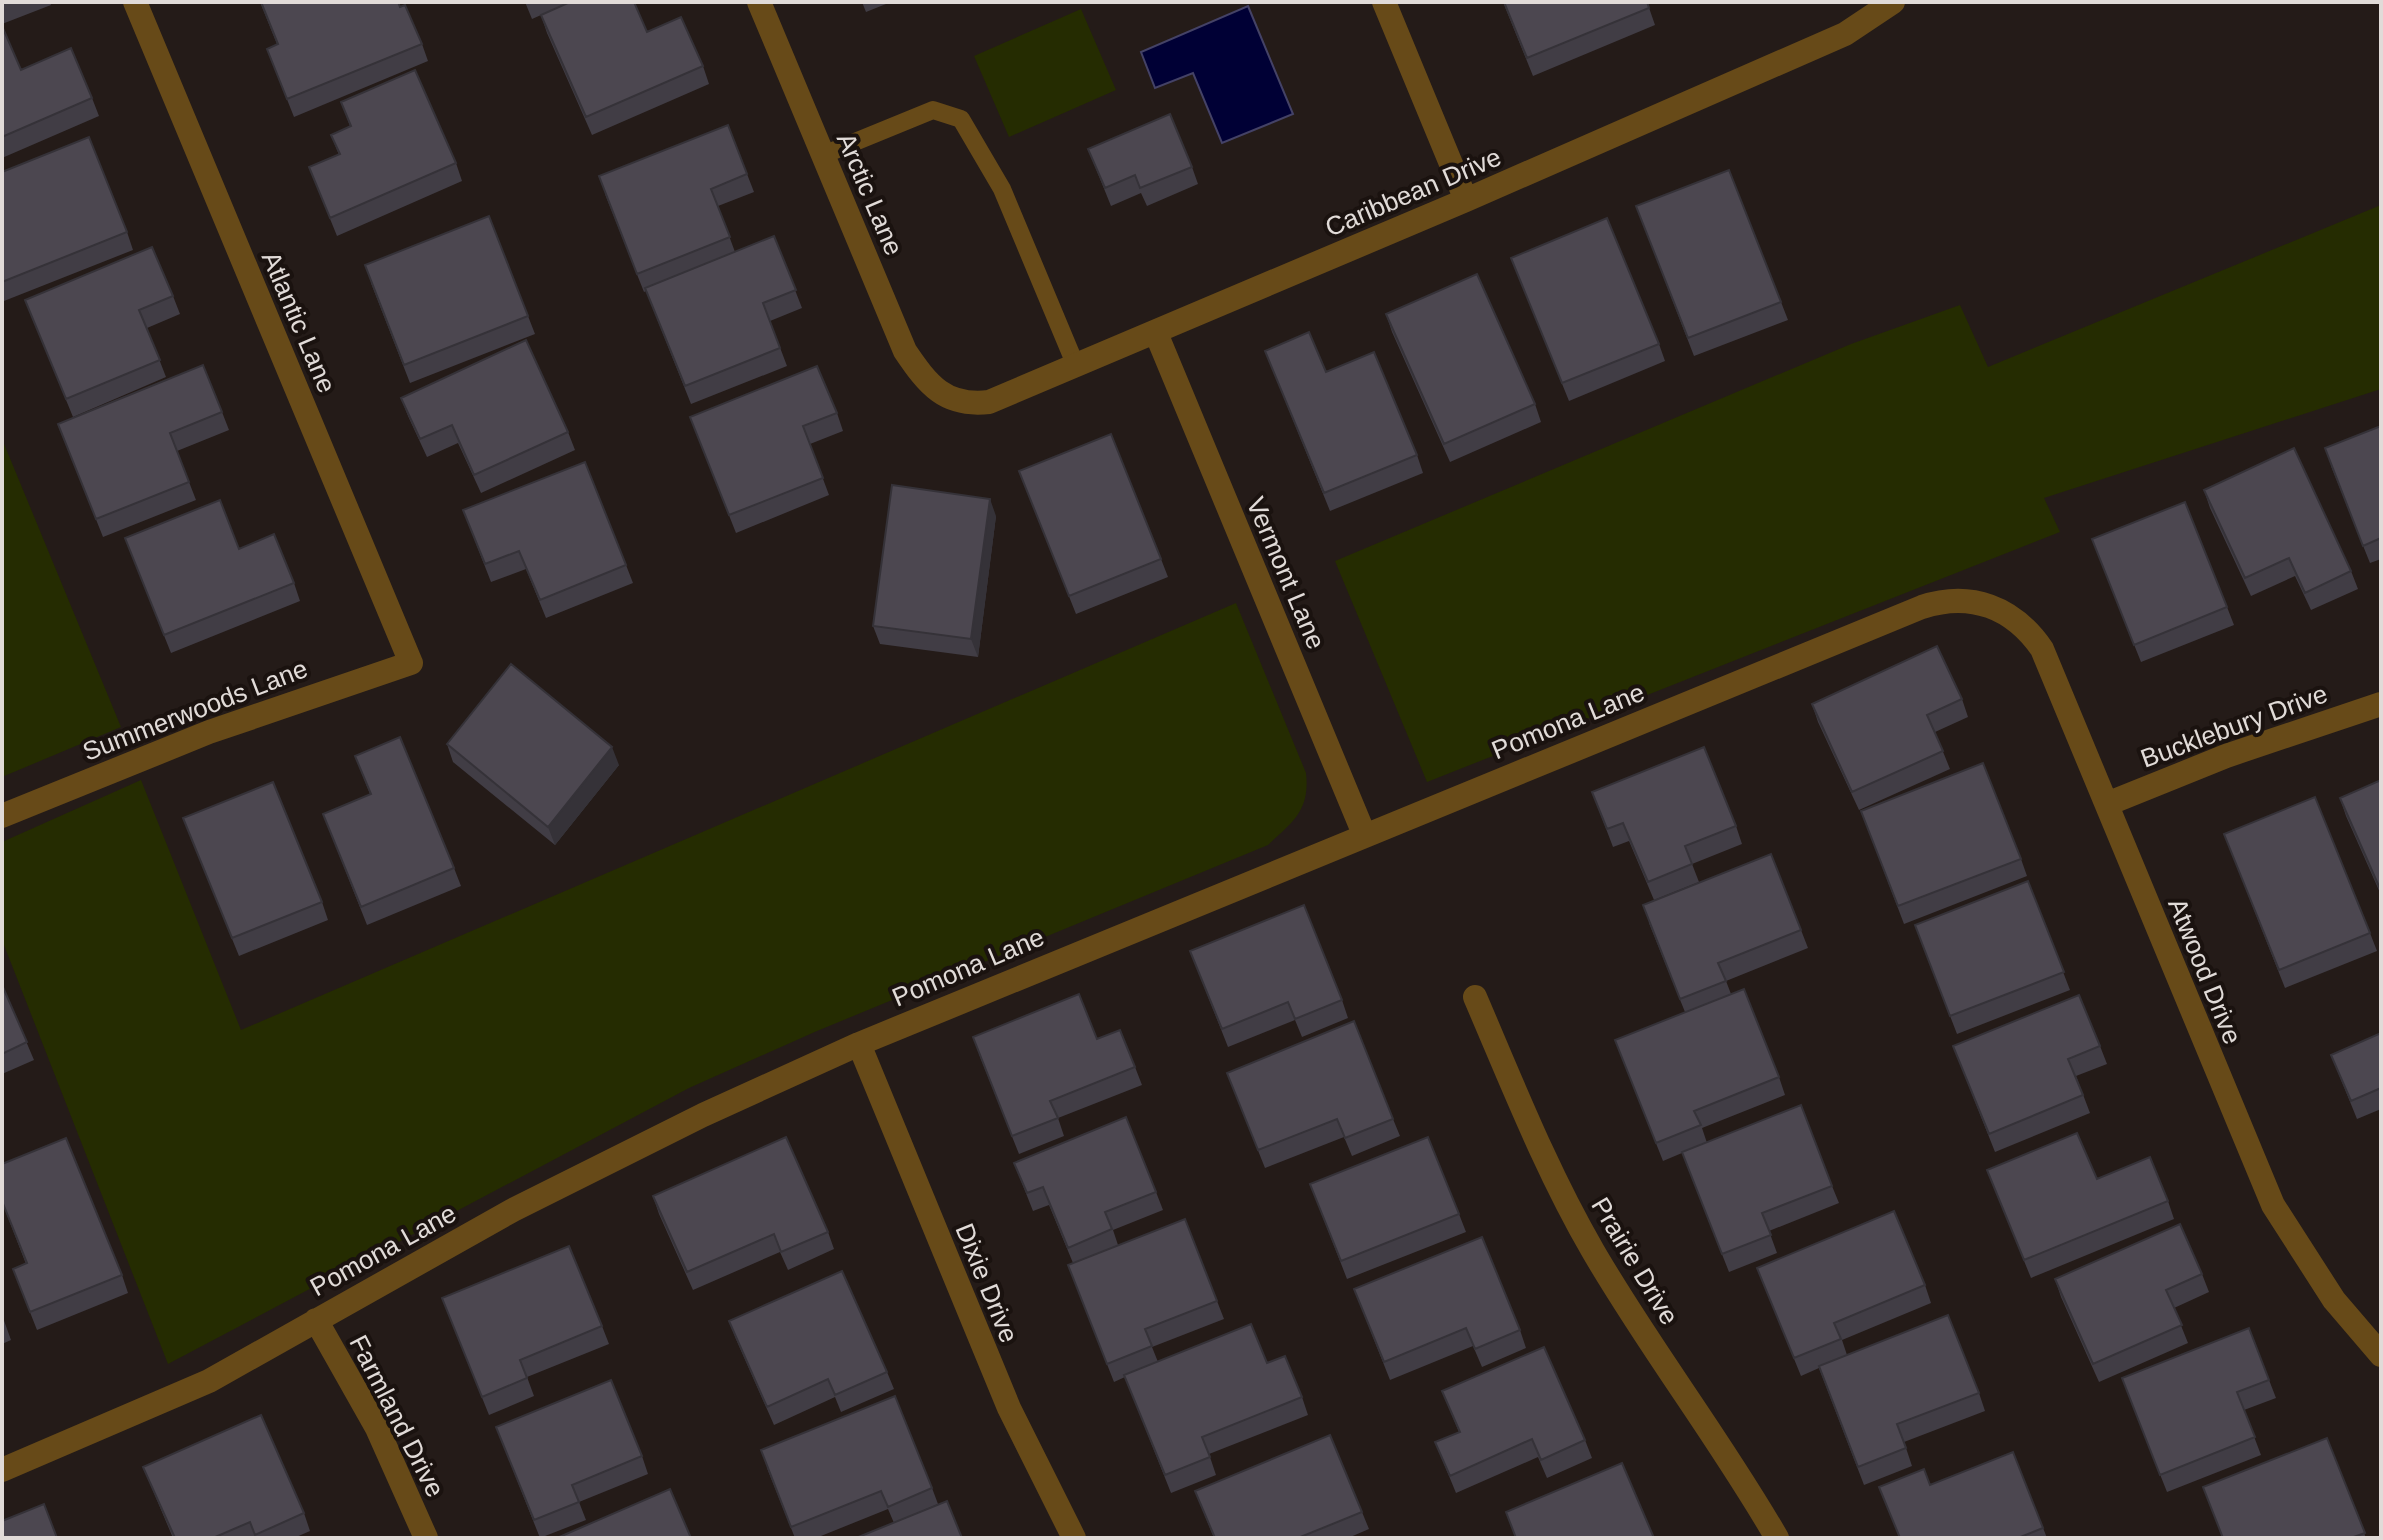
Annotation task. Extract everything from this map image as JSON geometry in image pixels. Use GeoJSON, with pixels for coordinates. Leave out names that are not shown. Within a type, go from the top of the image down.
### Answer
{"type":"FeatureCollection","features":[{"type":"Feature","properties":{"kind":"street","name":"Atlantic Lane"},"geometry":{"type":"LineString","coordinates":[[135,2],[411,663]]}},
{"type":"Feature","properties":{"kind":"street","name":"Arctic Lane"},"geometry":{"type":"LineString","coordinates":[[759,2],[905,351],[925,381],[946,396]]}},
{"type":"Feature","properties":{"kind":"street"},"geometry":{"type":"LineString","coordinates":[[1384,2],[1466,200]]}},
{"type":"Feature","properties":{"kind":"street","name":"Caribbean Drive"},"geometry":{"type":"LineString","coordinates":[[946,396],[965,404],[989,402],[1156,333],[1845,34],[1893,2]]}},
{"type":"Feature","properties":{"kind":"street","name":"Vermont Lane"},"geometry":{"type":"LineString","coordinates":[[1156,333],[1364,834]]}},
{"type":"Feature","properties":{"kind":"street","name":"Pomona Lane"},"geometry":{"type":"LineString","coordinates":[[2,1470],[161,1404],[589,1171],[859,1044],[1922,607],[1950,600],[1990,605]]}},
{"type":"Feature","properties":{"kind":"street","name":"Atwood Drive"},"geometry":{"type":"LineString","coordinates":[[1990,605],[2020,622],[2042,649],[2273,1205],[2315,1274],[2381,1355]]}},
{"type":"Feature","properties":{"kind":"street","name":"Summerwoods Lane"},"geometry":{"type":"LineString","coordinates":[[2,816],[209,732],[411,663]]}},
{"type":"Feature","properties":{"kind":"street","name":"Bucklebury Drive"},"geometry":{"type":"LineString","coordinates":[[2107,804],[2226,756],[2381,704]]}},
{"type":"Feature","properties":{"kind":"street","name":"Prairie Drive"},"geometry":{"type":"LineString","coordinates":[[1475,997],[1543,1155],[1591,1248],[1654,1348],[1721,1444],[1777,1538]]}},
{"type":"Feature","properties":{"kind":"street","name":"Dixie Drive"},"geometry":{"type":"LineString","coordinates":[[859,1044],[1009,1408],[1074,1538]]}},
{"type":"Feature","properties":{"kind":"street","name":"Farmland Drive"},"geometry":{"type":"LineString","coordinates":[[316,1320],[383,1441],[426,1538]]}},
{"type":"Feature","properties":{"kind":"lane"},"geometry":{"type":"LineString","coordinates":[[823,155],[933,110],[961,119],[1002,189],[1076,366]]}},
{"type":"Feature","properties":{"kind":"green space"},"geometry":{"type":"Polygon","coordinates":[[[1081,9],[1116,90],[1009,137],[974,56],[1081,9]]]}},
{"type":"Feature","properties":{"kind":"green space"},"geometry":{"type":"Polygon","coordinates":[[[2381,205],[2381,389],[2044,498],[2060,532],[1427,782],[1335,561],[1851,344],[1960,305],[1988,367],[2381,205]]]}},
{"type":"Feature","properties":{"kind":"green space"},"geometry":{"type":"Polygon","coordinates":[[[2,439],[121,727],[2,777],[2,439]]]}},
{"type":"Feature","properties":{"kind":"green space"},"geometry":{"type":"Polygon","coordinates":[[[1236,603],[1306,773],[1303,806],[1293,821],[1268,845],[817,1031],[689,1088],[168,1364],[2,940],[2,842],[141,780],[241,1030],[1236,603]]]}},
{"type":"Feature","properties":{"kind":"shaded area"},"geometry":{"type":"Polygon","coordinates":[[[1248,6],[1293,114],[1222,143],[1193,73],[1155,88],[1141,52],[1248,6]]]}},
{"type":"Feature","properties":{"kind":"building"},"geometry":{"type":"Polygon","coordinates":[[[261,2],[398,2],[400,7],[405,5],[422,44],[287,99],[267,49],[278,44],[261,2]]]}},
{"type":"Feature","properties":{"kind":"building"},"geometry":{"type":"Polygon","coordinates":[[[570,2],[634,2],[647,32],[681,17],[703,66],[586,117],[541,15],[570,2]]]}},
{"type":"Feature","properties":{"kind":"building"},"geometry":{"type":"Polygon","coordinates":[[[1504,2],[1647,2],[1649,8],[1527,58],[1504,2]]]}},
{"type":"Feature","properties":{"kind":"building"},"geometry":{"type":"Polygon","coordinates":[[[2,26],[21,70],[71,48],[92,98],[2,137],[2,26]]]}},
{"type":"Feature","properties":{"kind":"building"},"geometry":{"type":"Polygon","coordinates":[[[415,70],[456,163],[330,218],[309,167],[340,154],[331,135],[351,126],[341,102],[415,70]]]}},
{"type":"Feature","properties":{"kind":"building"},"geometry":{"type":"Polygon","coordinates":[[[1170,114],[1192,167],[1140,188],[1135,175],[1105,188],[1088,149],[1170,114]]]}},
{"type":"Feature","properties":{"kind":"building"},"geometry":{"type":"Polygon","coordinates":[[[728,125],[747,174],[711,189],[730,237],[637,274],[599,176],[728,125]]]}},
{"type":"Feature","properties":{"kind":"building"},"geometry":{"type":"Polygon","coordinates":[[[89,137],[127,232],[2,282],[2,172],[89,137]]]}},
{"type":"Feature","properties":{"kind":"building"},"geometry":{"type":"Polygon","coordinates":[[[1729,170],[1781,302],[1688,338],[1636,206],[1729,170]]]}},
{"type":"Feature","properties":{"kind":"building"},"geometry":{"type":"Polygon","coordinates":[[[489,216],[528,316],[404,365],[365,265],[489,216]]]}},
{"type":"Feature","properties":{"kind":"building"},"geometry":{"type":"Polygon","coordinates":[[[1607,218],[1659,344],[1562,383],[1511,258],[1607,218]]]}},
{"type":"Feature","properties":{"kind":"building"},"geometry":{"type":"Polygon","coordinates":[[[774,236],[796,290],[763,303],[780,348],[685,386],[645,288],[774,236]]]}},
{"type":"Feature","properties":{"kind":"building"},"geometry":{"type":"Polygon","coordinates":[[[152,247],[173,296],[139,310],[160,360],[66,399],[25,300],[152,247]]]}},
{"type":"Feature","properties":{"kind":"building"},"geometry":{"type":"Polygon","coordinates":[[[1477,274],[1535,404],[1444,444],[1386,314],[1477,274]]]}},
{"type":"Feature","properties":{"kind":"building"},"geometry":{"type":"Polygon","coordinates":[[[1309,332],[1326,372],[1374,352],[1417,455],[1324,493],[1265,351],[1309,332]]]}},
{"type":"Feature","properties":{"kind":"building"},"geometry":{"type":"Polygon","coordinates":[[[526,340],[568,432],[474,475],[452,425],[420,439],[401,398],[526,340]]]}},
{"type":"Feature","properties":{"kind":"building"},"geometry":{"type":"Polygon","coordinates":[[[203,365],[222,412],[170,433],[189,482],[96,519],[58,424],[203,365]]]}},
{"type":"Feature","properties":{"kind":"building"},"geometry":{"type":"Polygon","coordinates":[[[817,366],[837,413],[803,426],[823,478],[729,515],[690,417],[817,366]]]}},
{"type":"Feature","properties":{"kind":"building"},"geometry":{"type":"Polygon","coordinates":[[[2381,426],[2381,538],[2363,546],[2325,448],[2381,426]]]}},
{"type":"Feature","properties":{"kind":"building"},"geometry":{"type":"Polygon","coordinates":[[[1111,434],[1161,559],[1069,596],[1019,471],[1111,434]]]}},
{"type":"Feature","properties":{"kind":"building"},"geometry":{"type":"Polygon","coordinates":[[[2294,448],[2351,571],[2305,593],[2289,558],[2245,578],[2204,490],[2294,448]]]}},
{"type":"Feature","properties":{"kind":"building"},"geometry":{"type":"Polygon","coordinates":[[[585,462],[626,565],[540,600],[519,551],[485,564],[463,510],[585,462]]]}},
{"type":"Feature","properties":{"kind":"building"},"geometry":{"type":"Polygon","coordinates":[[[892,485],[990,499],[971,639],[873,626],[892,485]]]}},
{"type":"Feature","properties":{"kind":"building"},"geometry":{"type":"Polygon","coordinates":[[[220,500],[239,549],[274,534],[294,583],[164,635],[125,538],[220,500]]]}},
{"type":"Feature","properties":{"kind":"building"},"geometry":{"type":"Polygon","coordinates":[[[2185,502],[2227,607],[2134,645],[2092,539],[2185,502]]]}},
{"type":"Feature","properties":{"kind":"building"},"geometry":{"type":"Polygon","coordinates":[[[1937,646],[1962,699],[1927,715],[1943,751],[1852,792],[1812,704],[1937,646]]]}},
{"type":"Feature","properties":{"kind":"building"},"geometry":{"type":"Polygon","coordinates":[[[511,664],[612,747],[548,827],[447,744],[511,664]]]}},
{"type":"Feature","properties":{"kind":"building"},"geometry":{"type":"Polygon","coordinates":[[[400,737],[454,868],[361,907],[323,814],[371,794],[355,756],[400,737]]]}},
{"type":"Feature","properties":{"kind":"building"},"geometry":{"type":"Polygon","coordinates":[[[1704,747],[1736,826],[1685,846],[1692,864],[1648,882],[1623,823],[1607,829],[1592,792],[1704,747]]]}},
{"type":"Feature","properties":{"kind":"building"},"geometry":{"type":"Polygon","coordinates":[[[1983,763],[2021,859],[1898,906],[1861,811],[1983,763]]]}},
{"type":"Feature","properties":{"kind":"building"},"geometry":{"type":"Polygon","coordinates":[[[2381,780],[2381,891],[2340,798],[2381,780]]]}},
{"type":"Feature","properties":{"kind":"building"},"geometry":{"type":"Polygon","coordinates":[[[273,782],[322,902],[232,938],[183,818],[273,782]]]}},
{"type":"Feature","properties":{"kind":"building"},"geometry":{"type":"Polygon","coordinates":[[[2315,797],[2370,933],[2279,970],[2224,834],[2315,797]]]}},
{"type":"Feature","properties":{"kind":"building"},"geometry":{"type":"Polygon","coordinates":[[[1771,854],[1801,930],[1718,963],[1726,981],[1680,999],[1643,905],[1771,854]]]}},
{"type":"Feature","properties":{"kind":"building"},"geometry":{"type":"Polygon","coordinates":[[[2028,881],[2064,972],[1950,1016],[1915,925],[2028,881]]]}},
{"type":"Feature","properties":{"kind":"building"},"geometry":{"type":"Polygon","coordinates":[[[1304,905],[1342,1000],[1295,1019],[1288,1002],[1222,1029],[1190,951],[1304,905]]]}},
{"type":"Feature","properties":{"kind":"building"},"geometry":{"type":"Polygon","coordinates":[[[2,985],[27,1042],[2,1054],[2,985]]]}},
{"type":"Feature","properties":{"kind":"building"},"geometry":{"type":"Polygon","coordinates":[[[1744,989],[1779,1077],[1694,1111],[1701,1125],[1656,1143],[1615,1040],[1744,989]]]}},
{"type":"Feature","properties":{"kind":"building"},"geometry":{"type":"Polygon","coordinates":[[[1079,994],[1097,1039],[1120,1030],[1135,1067],[1050,1101],[1058,1118],[1012,1136],[973,1037],[1079,994]]]}},
{"type":"Feature","properties":{"kind":"building"},"geometry":{"type":"Polygon","coordinates":[[[2079,995],[2100,1046],[2068,1059],[2083,1095],[1989,1134],[1953,1046],[2079,995]]]}},
{"type":"Feature","properties":{"kind":"building"},"geometry":{"type":"Polygon","coordinates":[[[1354,1021],[1393,1119],[1345,1138],[1337,1119],[1258,1150],[1227,1073],[1354,1021]]]}},
{"type":"Feature","properties":{"kind":"building"},"geometry":{"type":"Polygon","coordinates":[[[2381,1033],[2381,1088],[2351,1101],[2331,1055],[2381,1033]]]}},
{"type":"Feature","properties":{"kind":"building"},"geometry":{"type":"Polygon","coordinates":[[[1801,1105],[1832,1186],[1762,1213],[1771,1235],[1722,1254],[1682,1152],[1801,1105]]]}},
{"type":"Feature","properties":{"kind":"building"},"geometry":{"type":"Polygon","coordinates":[[[1126,1117],[1156,1192],[1105,1212],[1112,1229],[1068,1248],[1043,1187],[1027,1193],[1014,1163],[1126,1117]]]}},
{"type":"Feature","properties":{"kind":"building"},"geometry":{"type":"Polygon","coordinates":[[[2077,1133],[2097,1179],[2150,1157],[2168,1201],[2024,1260],[1987,1170],[2077,1133]]]}},
{"type":"Feature","properties":{"kind":"building"},"geometry":{"type":"Polygon","coordinates":[[[786,1137],[828,1232],[781,1252],[774,1234],[687,1272],[653,1196],[786,1137]]]}},
{"type":"Feature","properties":{"kind":"building"},"geometry":{"type":"Polygon","coordinates":[[[1428,1137],[1459,1214],[1341,1261],[1310,1184],[1428,1137]]]}},
{"type":"Feature","properties":{"kind":"building"},"geometry":{"type":"Polygon","coordinates":[[[66,1138],[122,1275],[30,1312],[13,1269],[27,1263],[2,1201],[2,1164],[66,1138]]]}},
{"type":"Feature","properties":{"kind":"building"},"geometry":{"type":"Polygon","coordinates":[[[1894,1211],[1925,1285],[1834,1323],[1841,1339],[1794,1358],[1757,1268],[1894,1211]]]}},
{"type":"Feature","properties":{"kind":"building"},"geometry":{"type":"Polygon","coordinates":[[[1185,1219],[1217,1301],[1145,1329],[1152,1346],[1107,1364],[1068,1265],[1185,1219]]]}},
{"type":"Feature","properties":{"kind":"building"},"geometry":{"type":"Polygon","coordinates":[[[2180,1224],[2202,1274],[2166,1290],[2182,1325],[2093,1364],[2055,1279],[2180,1224]]]}},
{"type":"Feature","properties":{"kind":"building"},"geometry":{"type":"Polygon","coordinates":[[[1482,1237],[1520,1330],[1475,1349],[1466,1328],[1384,1362],[1354,1289],[1482,1237]]]}},
{"type":"Feature","properties":{"kind":"building"},"geometry":{"type":"Polygon","coordinates":[[[569,1246],[602,1326],[520,1360],[527,1378],[482,1397],[442,1298],[569,1246]]]}},
{"type":"Feature","properties":{"kind":"building"},"geometry":{"type":"Polygon","coordinates":[[[842,1271],[887,1372],[835,1395],[828,1379],[767,1407],[729,1321],[842,1271]]]}},
{"type":"Feature","properties":{"kind":"building"},"geometry":{"type":"Polygon","coordinates":[[[1948,1315],[1979,1393],[1897,1424],[1906,1448],[1858,1467],[1819,1366],[1948,1315]]]}},
{"type":"Feature","properties":{"kind":"building"},"geometry":{"type":"Polygon","coordinates":[[[1251,1324],[1267,1363],[1285,1356],[1302,1397],[1202,1437],[1210,1457],[1165,1475],[1124,1375],[1251,1324]]]}},
{"type":"Feature","properties":{"kind":"building"},"geometry":{"type":"Polygon","coordinates":[[[2249,1328],[2269,1380],[2237,1392],[2255,1437],[2160,1475],[2122,1378],[2249,1328]]]}},
{"type":"Feature","properties":{"kind":"building"},"geometry":{"type":"Polygon","coordinates":[[[1544,1347],[1585,1440],[1541,1460],[1532,1439],[1450,1476],[1435,1442],[1460,1432],[1442,1391],[1544,1347]]]}},
{"type":"Feature","properties":{"kind":"building"},"geometry":{"type":"Polygon","coordinates":[[[611,1380],[642,1456],[572,1485],[579,1502],[534,1520],[496,1427],[611,1380]]]}},
{"type":"Feature","properties":{"kind":"building"},"geometry":{"type":"Polygon","coordinates":[[[895,1396],[932,1488],[888,1507],[881,1491],[791,1527],[761,1450],[895,1396]]]}},
{"type":"Feature","properties":{"kind":"building"},"geometry":{"type":"Polygon","coordinates":[[[261,1415],[304,1513],[255,1535],[250,1522],[213,1538],[175,1538],[143,1467],[261,1415]]]}},
{"type":"Feature","properties":{"kind":"building"},"geometry":{"type":"Polygon","coordinates":[[[1330,1435],[1362,1512],[1298,1538],[1215,1538],[1195,1491],[1330,1435]]]}},
{"type":"Feature","properties":{"kind":"building"},"geometry":{"type":"Polygon","coordinates":[[[2327,1438],[2365,1533],[2351,1538],[2223,1538],[2203,1487],[2327,1438]]]}},
{"type":"Feature","properties":{"kind":"building"},"geometry":{"type":"Polygon","coordinates":[[[2013,1452],[2043,1528],[2018,1538],[1900,1538],[1879,1487],[1924,1469],[1930,1485],[2013,1452]]]}},
{"type":"Feature","properties":{"kind":"building"},"geometry":{"type":"Polygon","coordinates":[[[1622,1463],[1654,1538],[1516,1538],[1506,1512],[1622,1463]]]}},
{"type":"Feature","properties":{"kind":"building"},"geometry":{"type":"Polygon","coordinates":[[[670,1489],[691,1538],[557,1538],[670,1489]]]}},
{"type":"Feature","properties":{"kind":"building"},"geometry":{"type":"Polygon","coordinates":[[[947,1501],[962,1538],[856,1538],[947,1501]]]}},
{"type":"Feature","properties":{"kind":"building"},"geometry":{"type":"Polygon","coordinates":[[[44,1504],[57,1538],[2,1538],[2,1521],[44,1504]]]}}]}
